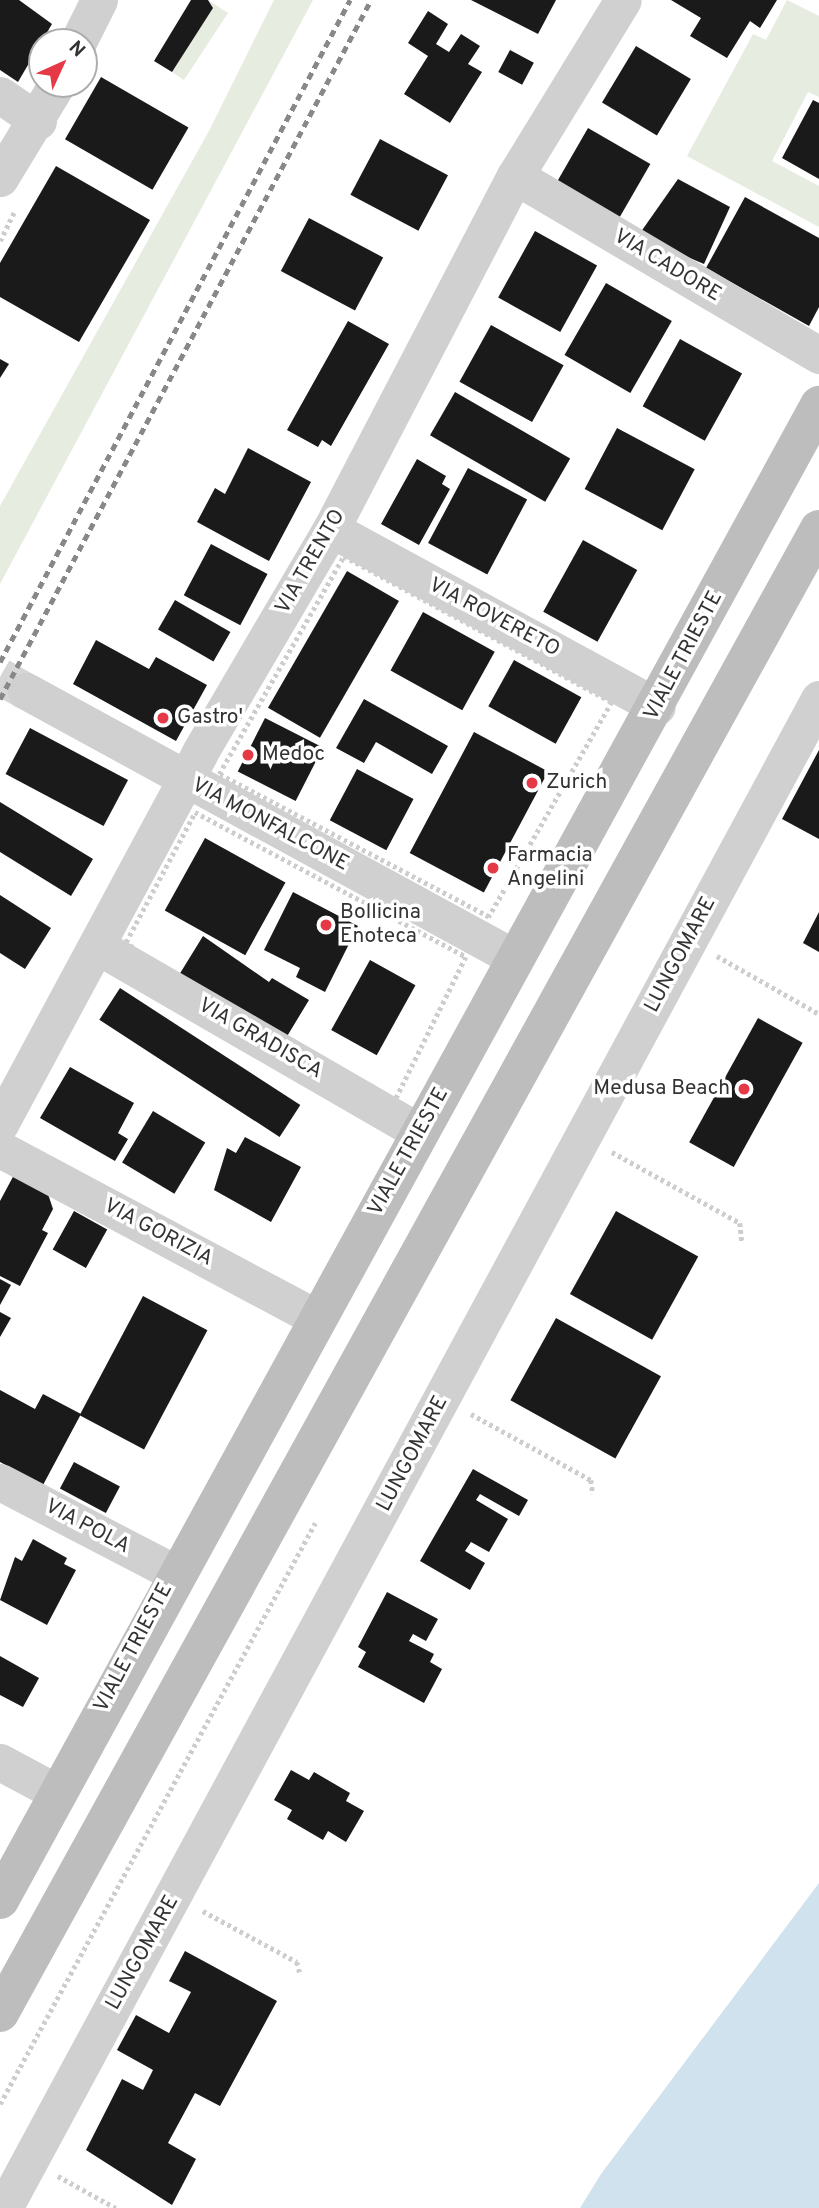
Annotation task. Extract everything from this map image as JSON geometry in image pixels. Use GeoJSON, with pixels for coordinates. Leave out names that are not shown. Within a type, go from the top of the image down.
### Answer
{"type":"FeatureCollection","features":[{"type":"Feature","properties":{"kind":"street"},"geometry":{"type":"LineString","coordinates":[[85,28],[99,0]]}},
{"type":"Feature","properties":{"kind":"street","name":"VIA TRENTO"},"geometry":{"type":"LineString","coordinates":[[0,1124],[99,947],[185,779],[338,543],[515,176],[623,0]]}},
{"type":"Feature","properties":{"kind":"street"},"geometry":{"type":"LineString","coordinates":[[0,95],[38,121]]}},
{"type":"Feature","properties":{"kind":"street"},"geometry":{"type":"LineString","coordinates":[[0,178],[38,121],[50,98]]}},
{"type":"Feature","properties":{"kind":"street","name":"VIA CADORE"},"geometry":{"type":"LineString","coordinates":[[515,176],[819,355]]}},
{"type":"Feature","properties":{"kind":"street","name":"VIALE TRIESTE"},"geometry":{"type":"LineString","coordinates":[[0,1899],[174,1573],[657,707],[819,405]]}},
{"type":"Feature","properties":{"kind":"street"},"geometry":{"type":"LineString","coordinates":[[0,2013],[819,529]]}},
{"type":"Feature","properties":{"kind":"street","name":"VIA ROVERETO"},"geometry":{"type":"LineString","coordinates":[[338,543],[657,707]]}},
{"type":"Feature","properties":{"kind":"street","name":"VIA MONFALCONE"},"geometry":{"type":"LineString","coordinates":[[26,691],[516,958]]}},
{"type":"Feature","properties":{"kind":"street","name":"LUNGOMARE"},"geometry":{"type":"LineString","coordinates":[[4,2208],[819,699]]}},
{"type":"Feature","properties":{"kind":"street","name":"VIA GRADISCA"},"geometry":{"type":"LineString","coordinates":[[99,947],[420,1132]]}},
{"type":"Feature","properties":{"kind":"street","name":"VIA GORIZIA"},"geometry":{"type":"LineString","coordinates":[[0,1149],[316,1318]]}},
{"type":"Feature","properties":{"kind":"street","name":"VIA POLA"},"geometry":{"type":"LineString","coordinates":[[0,1482],[174,1573]]}},
{"type":"Feature","properties":{"kind":"street"},"geometry":{"type":"LineString","coordinates":[[0,1762],[56,1792]]}},
{"type":"Feature","properties":{"kind":"path"},"geometry":{"type":"LineString","coordinates":[[338,543],[612,702],[489,917],[219,774],[338,543]]}},
{"type":"Feature","properties":{"kind":"path"},"geometry":{"type":"LineString","coordinates":[[195,812],[466,957],[393,1105],[165,975],[126,942],[195,812]]}},
{"type":"Feature","properties":{"kind":"path"},"geometry":{"type":"LineString","coordinates":[[689,940],[819,1014]]}},
{"type":"Feature","properties":{"kind":"path"},"geometry":{"type":"LineString","coordinates":[[584,1136],[740,1223],[742,1241]]}},
{"type":"Feature","properties":{"kind":"path"},"geometry":{"type":"LineString","coordinates":[[442,1399],[591,1480],[593,1494]]}},
{"type":"Feature","properties":{"kind":"path"},"geometry":{"type":"LineString","coordinates":[[174,1896],[297,1962],[300,1973]]}},
{"type":"Feature","properties":{"kind":"path"},"geometry":{"type":"LineString","coordinates":[[29,2162],[116,2208]]}},
{"type":"Feature","properties":{"kind":"shaded area"},"geometry":{"type":"Polygon","coordinates":[[[208,0],[228,13],[184,80],[172,72],[213,8],[208,0]]]}},
{"type":"Feature","properties":{"kind":"shaded area"},"geometry":{"type":"Polygon","coordinates":[[[274,0],[313,0],[0,584],[0,506],[210,129],[274,0]]]}},
{"type":"Feature","properties":{"kind":"shaded area"},"geometry":{"type":"Polygon","coordinates":[[[787,0],[819,16],[819,97],[808,92],[772,161],[819,186],[819,227],[687,156],[753,34],[766,40],[787,0]]]}},
{"type":"Feature","properties":{"kind":"water"},"geometry":{"type":"Polygon","coordinates":[[[819,1883],[819,2208],[580,2208],[601,2174],[819,1883]]]}},
{"type":"Feature","properties":{"kind":"building"},"geometry":{"type":"Polygon","coordinates":[[[0,0],[19,0],[52,24],[50,28],[28,28],[28,65],[18,82],[0,70],[0,0]]]}},
{"type":"Feature","properties":{"kind":"building"},"geometry":{"type":"Polygon","coordinates":[[[191,0],[208,0],[213,8],[172,72],[154,61],[191,0]]]}},
{"type":"Feature","properties":{"kind":"building"},"geometry":{"type":"Polygon","coordinates":[[[471,0],[556,0],[538,34],[471,0]]]}},
{"type":"Feature","properties":{"kind":"building"},"geometry":{"type":"Polygon","coordinates":[[[671,0],[777,0],[760,28],[750,21],[727,58],[690,36],[701,18],[671,0]]]}},
{"type":"Feature","properties":{"kind":"building"},"geometry":{"type":"Polygon","coordinates":[[[428,11],[448,24],[436,44],[449,52],[461,34],[480,46],[468,64],[482,72],[450,123],[404,94],[428,56],[408,43],[428,11]]]}},
{"type":"Feature","properties":{"kind":"building"},"geometry":{"type":"Polygon","coordinates":[[[636,46],[691,79],[657,136],[602,103],[636,46]]]}},
{"type":"Feature","properties":{"kind":"building"},"geometry":{"type":"Polygon","coordinates":[[[510,50],[534,63],[522,85],[498,72],[510,50]]]}},
{"type":"Feature","properties":{"kind":"building"},"geometry":{"type":"Polygon","coordinates":[[[101,77],[188,128],[152,190],[65,139],[89,98],[98,98],[98,82],[101,77]]]}},
{"type":"Feature","properties":{"kind":"building"},"geometry":{"type":"Polygon","coordinates":[[[813,100],[819,103],[819,179],[782,158],[813,100]]]}},
{"type":"Feature","properties":{"kind":"building"},"geometry":{"type":"Polygon","coordinates":[[[588,128],[650,164],[618,219],[556,183],[588,128]]]}},
{"type":"Feature","properties":{"kind":"building"},"geometry":{"type":"Polygon","coordinates":[[[380,139],[448,175],[418,231],[350,195],[380,139]]]}},
{"type":"Feature","properties":{"kind":"building"},"geometry":{"type":"Polygon","coordinates":[[[56,166],[150,220],[79,342],[0,297],[0,263],[56,166]]]}},
{"type":"Feature","properties":{"kind":"building"},"geometry":{"type":"Polygon","coordinates":[[[678,179],[730,207],[704,264],[638,236],[678,179]]]}},
{"type":"Feature","properties":{"kind":"building"},"geometry":{"type":"Polygon","coordinates":[[[745,197],[819,238],[819,307],[809,326],[706,268],[745,197]]]}},
{"type":"Feature","properties":{"kind":"building"},"geometry":{"type":"Polygon","coordinates":[[[309,218],[383,257],[355,310],[281,271],[309,218]]]}},
{"type":"Feature","properties":{"kind":"building"},"geometry":{"type":"Polygon","coordinates":[[[535,231],[597,265],[560,332],[498,297],[535,231]]]}},
{"type":"Feature","properties":{"kind":"building"},"geometry":{"type":"Polygon","coordinates":[[[606,283],[672,321],[630,393],[564,355],[606,283]]]}},
{"type":"Feature","properties":{"kind":"building"},"geometry":{"type":"Polygon","coordinates":[[[348,321],[389,344],[331,446],[322,440],[318,447],[287,430],[348,321]]]}},
{"type":"Feature","properties":{"kind":"building"},"geometry":{"type":"Polygon","coordinates":[[[491,325],[564,365],[532,422],[459,382],[491,325]]]}},
{"type":"Feature","properties":{"kind":"building"},"geometry":{"type":"Polygon","coordinates":[[[680,339],[742,373],[705,441],[643,406],[680,339]]]}},
{"type":"Feature","properties":{"kind":"building"},"geometry":{"type":"Polygon","coordinates":[[[0,359],[9,364],[0,378],[0,359]]]}},
{"type":"Feature","properties":{"kind":"building"},"geometry":{"type":"Polygon","coordinates":[[[455,392],[570,458],[545,502],[430,435],[455,392]]]}},
{"type":"Feature","properties":{"kind":"building"},"geometry":{"type":"Polygon","coordinates":[[[617,428],[695,469],[662,530],[585,489],[617,428]]]}},
{"type":"Feature","properties":{"kind":"building"},"geometry":{"type":"Polygon","coordinates":[[[248,448],[311,482],[269,561],[197,522],[215,488],[225,494],[248,448]]]}},
{"type":"Feature","properties":{"kind":"building"},"geometry":{"type":"Polygon","coordinates":[[[417,459],[446,476],[442,484],[450,489],[419,545],[381,524],[417,459]]]}},
{"type":"Feature","properties":{"kind":"building"},"geometry":{"type":"Polygon","coordinates":[[[468,468],[527,499],[487,575],[428,543],[468,468]]]}},
{"type":"Feature","properties":{"kind":"building"},"geometry":{"type":"Polygon","coordinates":[[[583,540],[637,570],[597,642],[543,612],[583,540]]]}},
{"type":"Feature","properties":{"kind":"building"},"geometry":{"type":"Polygon","coordinates":[[[211,544],[268,574],[240,625],[184,595],[211,544]]]}},
{"type":"Feature","properties":{"kind":"building"},"geometry":{"type":"Polygon","coordinates":[[[347,571],[399,601],[320,738],[268,708],[347,571]]]}},
{"type":"Feature","properties":{"kind":"building"},"geometry":{"type":"Polygon","coordinates":[[[175,600],[230,632],[213,661],[158,629],[175,600]]]}},
{"type":"Feature","properties":{"kind":"building"},"geometry":{"type":"Polygon","coordinates":[[[423,612],[495,652],[462,710],[391,671],[423,612]]]}},
{"type":"Feature","properties":{"kind":"building"},"geometry":{"type":"Polygon","coordinates":[[[96,640],[149,669],[156,657],[207,685],[176,741],[73,684],[96,640]]]}},
{"type":"Feature","properties":{"kind":"building"},"geometry":{"type":"Polygon","coordinates":[[[514,660],[581,697],[556,744],[488,706],[514,660]]]}},
{"type":"Feature","properties":{"kind":"building"},"geometry":{"type":"Polygon","coordinates":[[[364,699],[448,746],[432,774],[376,742],[364,763],[336,748],[364,699]]]}},
{"type":"Feature","properties":{"kind":"building"},"geometry":{"type":"Polygon","coordinates":[[[265,718],[323,748],[296,801],[238,771],[265,718]]]}},
{"type":"Feature","properties":{"kind":"building"},"geometry":{"type":"Polygon","coordinates":[[[30,728],[128,780],[104,826],[6,774],[30,728]]]}},
{"type":"Feature","properties":{"kind":"building"},"geometry":{"type":"Polygon","coordinates":[[[474,732],[548,771],[484,892],[410,853],[474,732]]]}},
{"type":"Feature","properties":{"kind":"building"},"geometry":{"type":"Polygon","coordinates":[[[819,750],[819,839],[782,819],[819,750]]]}},
{"type":"Feature","properties":{"kind":"building"},"geometry":{"type":"Polygon","coordinates":[[[357,769],[414,799],[386,850],[330,820],[357,769]]]}},
{"type":"Feature","properties":{"kind":"building"},"geometry":{"type":"Polygon","coordinates":[[[0,802],[93,859],[71,896],[0,852],[0,802]]]}},
{"type":"Feature","properties":{"kind":"building"},"geometry":{"type":"Polygon","coordinates":[[[205,838],[285,883],[245,955],[165,911],[205,838]]]}},
{"type":"Feature","properties":{"kind":"building"},"geometry":{"type":"Polygon","coordinates":[[[293,892],[358,926],[325,992],[296,977],[300,968],[264,950],[293,892]]]}},
{"type":"Feature","properties":{"kind":"building"},"geometry":{"type":"Polygon","coordinates":[[[0,895],[51,928],[25,969],[0,953],[0,895]]]}},
{"type":"Feature","properties":{"kind":"building"},"geometry":{"type":"Polygon","coordinates":[[[819,912],[819,952],[803,943],[819,912]]]}},
{"type":"Feature","properties":{"kind":"building"},"geometry":{"type":"Polygon","coordinates":[[[203,936],[269,982],[272,978],[309,1000],[286,1038],[179,975],[203,936]]]}},
{"type":"Feature","properties":{"kind":"building"},"geometry":{"type":"Polygon","coordinates":[[[370,960],[415,985],[377,1055],[331,1030],[370,960]]]}},
{"type":"Feature","properties":{"kind":"building"},"geometry":{"type":"Polygon","coordinates":[[[120,988],[300,1105],[280,1137],[99,1020],[120,988]]]}},
{"type":"Feature","properties":{"kind":"building"},"geometry":{"type":"Polygon","coordinates":[[[758,1018],[803,1043],[734,1167],[689,1142],[758,1018]]]}},
{"type":"Feature","properties":{"kind":"building"},"geometry":{"type":"Polygon","coordinates":[[[70,1067],[134,1103],[118,1133],[128,1139],[115,1161],[40,1118],[70,1067]]]}},
{"type":"Feature","properties":{"kind":"building"},"geometry":{"type":"Polygon","coordinates":[[[153,1111],[205,1142],[174,1194],[122,1162],[153,1111]]]}},
{"type":"Feature","properties":{"kind":"building"},"geometry":{"type":"Polygon","coordinates":[[[245,1137],[301,1167],[271,1222],[214,1190],[227,1148],[236,1153],[245,1137]]]}},
{"type":"Feature","properties":{"kind":"building"},"geometry":{"type":"Polygon","coordinates":[[[15,1173],[47,1191],[53,1209],[42,1230],[48,1233],[20,1286],[0,1276],[0,1201],[15,1173]]]}},
{"type":"Feature","properties":{"kind":"building"},"geometry":{"type":"Polygon","coordinates":[[[74,1211],[107,1229],[86,1268],[53,1249],[74,1211]]]}},
{"type":"Feature","properties":{"kind":"building"},"geometry":{"type":"Polygon","coordinates":[[[616,1211],[698,1257],[652,1340],[570,1294],[616,1211]]]}},
{"type":"Feature","properties":{"kind":"building"},"geometry":{"type":"Polygon","coordinates":[[[0,1279],[11,1285],[0,1305],[0,1279]]]}},
{"type":"Feature","properties":{"kind":"building"},"geometry":{"type":"Polygon","coordinates":[[[143,1296],[207,1330],[144,1449],[80,1415],[143,1296]]]}},
{"type":"Feature","properties":{"kind":"building"},"geometry":{"type":"Polygon","coordinates":[[[0,1312],[11,1318],[0,1337],[0,1312]]]}},
{"type":"Feature","properties":{"kind":"building"},"geometry":{"type":"Polygon","coordinates":[[[556,1318],[661,1376],[615,1458],[510,1400],[556,1318]]]}},
{"type":"Feature","properties":{"kind":"building"},"geometry":{"type":"Polygon","coordinates":[[[0,1390],[35,1409],[43,1394],[81,1414],[43,1485],[0,1462],[0,1390]]]}},
{"type":"Feature","properties":{"kind":"building"},"geometry":{"type":"Polygon","coordinates":[[[74,1462],[120,1486],[106,1513],[60,1488],[74,1462]]]}},
{"type":"Feature","properties":{"kind":"building"},"geometry":{"type":"Polygon","coordinates":[[[473,1469],[528,1500],[519,1516],[480,1494],[476,1500],[508,1519],[489,1552],[471,1542],[465,1551],[485,1563],[470,1590],[420,1561],[473,1469]]]}},
{"type":"Feature","properties":{"kind":"building"},"geometry":{"type":"Polygon","coordinates":[[[33,1539],[67,1558],[64,1564],[76,1570],[47,1625],[0,1600],[15,1557],[22,1561],[33,1539]]]}},
{"type":"Feature","properties":{"kind":"building"},"geometry":{"type":"Polygon","coordinates":[[[387,1592],[438,1619],[426,1641],[413,1634],[409,1641],[434,1654],[430,1662],[442,1669],[424,1703],[358,1667],[366,1652],[358,1647],[387,1592]]]}},
{"type":"Feature","properties":{"kind":"building"},"geometry":{"type":"Polygon","coordinates":[[[0,1656],[39,1678],[23,1707],[0,1695],[0,1656]]]}},
{"type":"Feature","properties":{"kind":"building"},"geometry":{"type":"Polygon","coordinates":[[[291,1770],[309,1780],[314,1772],[350,1793],[346,1801],[364,1811],[346,1842],[328,1831],[323,1840],[287,1819],[292,1810],[274,1800],[291,1770]]]}},
{"type":"Feature","properties":{"kind":"building"},"geometry":{"type":"Polygon","coordinates":[[[185,1951],[277,2001],[220,2106],[195,2093],[168,2143],[196,2159],[172,2205],[86,2150],[122,2079],[143,2090],[153,2070],[117,2050],[136,2015],[169,2033],[191,1992],[169,1981],[185,1951]]]}},
{"type":"Feature","properties":{"kind":"tunnel"},"geometry":{"type":"LineString","coordinates":[[0,676],[26,691]]}},
{"type":"Feature","properties":{"kind":"railway"},"geometry":{"type":"LineString","coordinates":[[0,662],[350,0]]}},
{"type":"Feature","properties":{"kind":"railway"},"geometry":{"type":"LineString","coordinates":[[0,699],[371,0]]}},
{"type":"Feature","properties":{"kind":"place","name":"Gastro'"},"geometry":{"type":"Point","coordinates":[163,718]}},
{"type":"Feature","properties":{"kind":"place","name":"Medoc"},"geometry":{"type":"Point","coordinates":[248,755]}},
{"type":"Feature","properties":{"kind":"place","name":"Zurich"},"geometry":{"type":"Point","coordinates":[532,783]}},
{"type":"Feature","properties":{"kind":"place","name":"Farmacia Angelini"},"geometry":{"type":"Point","coordinates":[493,868]}},
{"type":"Feature","properties":{"kind":"place","name":"Bollicina Enoteca"},"geometry":{"type":"Point","coordinates":[326,925]}},
{"type":"Feature","properties":{"kind":"place","name":"Medusa Beach"},"geometry":{"type":"Point","coordinates":[744,1089]}}]}
